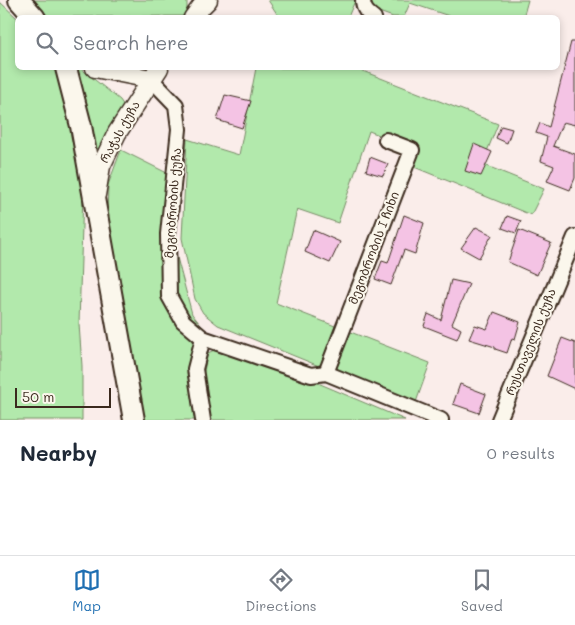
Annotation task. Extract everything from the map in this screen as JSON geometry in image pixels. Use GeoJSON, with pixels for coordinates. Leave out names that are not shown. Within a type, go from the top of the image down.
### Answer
{"type":"FeatureCollection","features":[{"type":"Feature","properties":{"kind":"main road"},"geometry":{"type":"LineString","coordinates":[[20,0],[33,15]]}},
{"type":"Feature","properties":{"kind":"main road"},"geometry":{"type":"LineString","coordinates":[[67,70],[81,126],[134,420]]}},
{"type":"Feature","properties":{"kind":"street"},"geometry":{"type":"LineString","coordinates":[[195,15],[208,0]]}},
{"type":"Feature","properties":{"kind":"street"},"geometry":{"type":"LineString","coordinates":[[363,0],[363,6],[370,15]]}},
{"type":"Feature","properties":{"kind":"street"},"geometry":{"type":"LineString","coordinates":[[119,70],[155,73]]}},
{"type":"Feature","properties":{"kind":"street","name":"რაჭას ქუჩა"},"geometry":{"type":"LineString","coordinates":[[94,202],[101,166],[117,133],[155,73]]}},
{"type":"Feature","properties":{"kind":"street","name":"მეგობრობის ქუჩა"},"geometry":{"type":"LineString","coordinates":[[155,73],[176,104],[179,129],[168,234],[168,296],[184,321],[203,338],[311,375],[326,373],[440,420]]}},
{"type":"Feature","properties":{"kind":"street","name":"მეგობრობის I ჩიხი"},"geometry":{"type":"LineString","coordinates":[[326,373],[412,150],[386,140]]}},
{"type":"Feature","properties":{"kind":"street","name":"რუსთაველის ქუჩა"},"geometry":{"type":"LineString","coordinates":[[499,420],[575,237]]}},
{"type":"Feature","properties":{"kind":"street"},"geometry":{"type":"LineString","coordinates":[[203,338],[195,368],[203,420]]}},
{"type":"Feature","properties":{"kind":"green space"},"geometry":{"type":"Polygon","coordinates":[[[28,0],[187,0],[187,15],[44,15],[28,0]]]}},
{"type":"Feature","properties":{"kind":"green space"},"geometry":{"type":"Polygon","coordinates":[[[268,0],[528,0],[524,15],[446,15],[410,3],[405,15],[387,15],[354,3],[349,15],[278,15],[268,0]]]}},
{"type":"Feature","properties":{"kind":"green space"},"geometry":{"type":"Polygon","coordinates":[[[0,2],[15,16],[15,70],[58,70],[77,147],[83,193],[79,324],[82,366],[82,420],[0,420],[0,2]]]}},
{"type":"Feature","properties":{"kind":"green space"},"geometry":{"type":"Polygon","coordinates":[[[73,70],[82,70],[120,100],[124,106],[101,148],[96,149],[92,146],[73,70]]]}},
{"type":"Feature","properties":{"kind":"green space"},"geometry":{"type":"Polygon","coordinates":[[[256,70],[360,70],[498,124],[482,164],[544,189],[531,215],[402,162],[410,147],[369,131],[338,223],[297,209],[276,303],[430,363],[415,405],[218,325],[203,313],[195,299],[182,238],[187,139],[239,155],[256,70]]]}},
{"type":"Feature","properties":{"kind":"green space"},"geometry":{"type":"Polygon","coordinates":[[[121,150],[177,178],[171,235],[192,314],[204,329],[195,349],[200,420],[144,420],[107,216],[108,185],[121,150]]]}},
{"type":"Feature","properties":{"kind":"green space"},"geometry":{"type":"Polygon","coordinates":[[[226,344],[405,420],[211,420],[203,375],[208,353],[226,344]]]}},
{"type":"Feature","properties":{"kind":"building"},"geometry":{"type":"Polygon","coordinates":[[[571,42],[575,42],[575,125],[563,122],[553,146],[575,154],[575,178],[570,190],[547,181],[554,166],[541,161],[547,137],[536,133],[540,123],[549,127],[571,42]]]}},
{"type":"Feature","properties":{"kind":"building"},"geometry":{"type":"Polygon","coordinates":[[[225,95],[251,101],[242,128],[217,120],[225,95]]]}},
{"type":"Feature","properties":{"kind":"building"},"geometry":{"type":"Polygon","coordinates":[[[501,126],[512,129],[507,143],[496,138],[501,126]]]}},
{"type":"Feature","properties":{"kind":"building"},"geometry":{"type":"Polygon","coordinates":[[[474,144],[492,152],[481,176],[465,171],[474,144]]]}},
{"type":"Feature","properties":{"kind":"building"},"geometry":{"type":"Polygon","coordinates":[[[370,157],[388,164],[383,176],[366,171],[370,157]]]}},
{"type":"Feature","properties":{"kind":"building"},"geometry":{"type":"Polygon","coordinates":[[[404,215],[424,223],[415,254],[404,250],[391,285],[375,279],[382,261],[388,263],[404,215]]]}},
{"type":"Feature","properties":{"kind":"building"},"geometry":{"type":"Polygon","coordinates":[[[507,216],[521,221],[516,233],[502,228],[507,216]]]}},
{"type":"Feature","properties":{"kind":"building"},"geometry":{"type":"Polygon","coordinates":[[[476,227],[492,235],[479,258],[461,248],[476,227]]]}},
{"type":"Feature","properties":{"kind":"building"},"geometry":{"type":"Polygon","coordinates":[[[313,230],[340,242],[330,263],[305,252],[313,230]]]}},
{"type":"Feature","properties":{"kind":"building"},"geometry":{"type":"Polygon","coordinates":[[[519,230],[551,243],[537,275],[508,262],[519,230]]]}},
{"type":"Feature","properties":{"kind":"building"},"geometry":{"type":"Polygon","coordinates":[[[451,280],[469,284],[452,324],[461,329],[457,339],[424,326],[428,314],[441,320],[451,280]]]}},
{"type":"Feature","properties":{"kind":"building"},"geometry":{"type":"Polygon","coordinates":[[[494,312],[520,322],[515,339],[512,338],[507,353],[469,339],[475,325],[487,329],[494,312]]]}},
{"type":"Feature","properties":{"kind":"building"},"geometry":{"type":"Polygon","coordinates":[[[562,338],[575,343],[575,389],[547,376],[562,338]]]}},
{"type":"Feature","properties":{"kind":"building"},"geometry":{"type":"Polygon","coordinates":[[[460,384],[486,394],[479,413],[453,404],[460,384]]]}}]}
